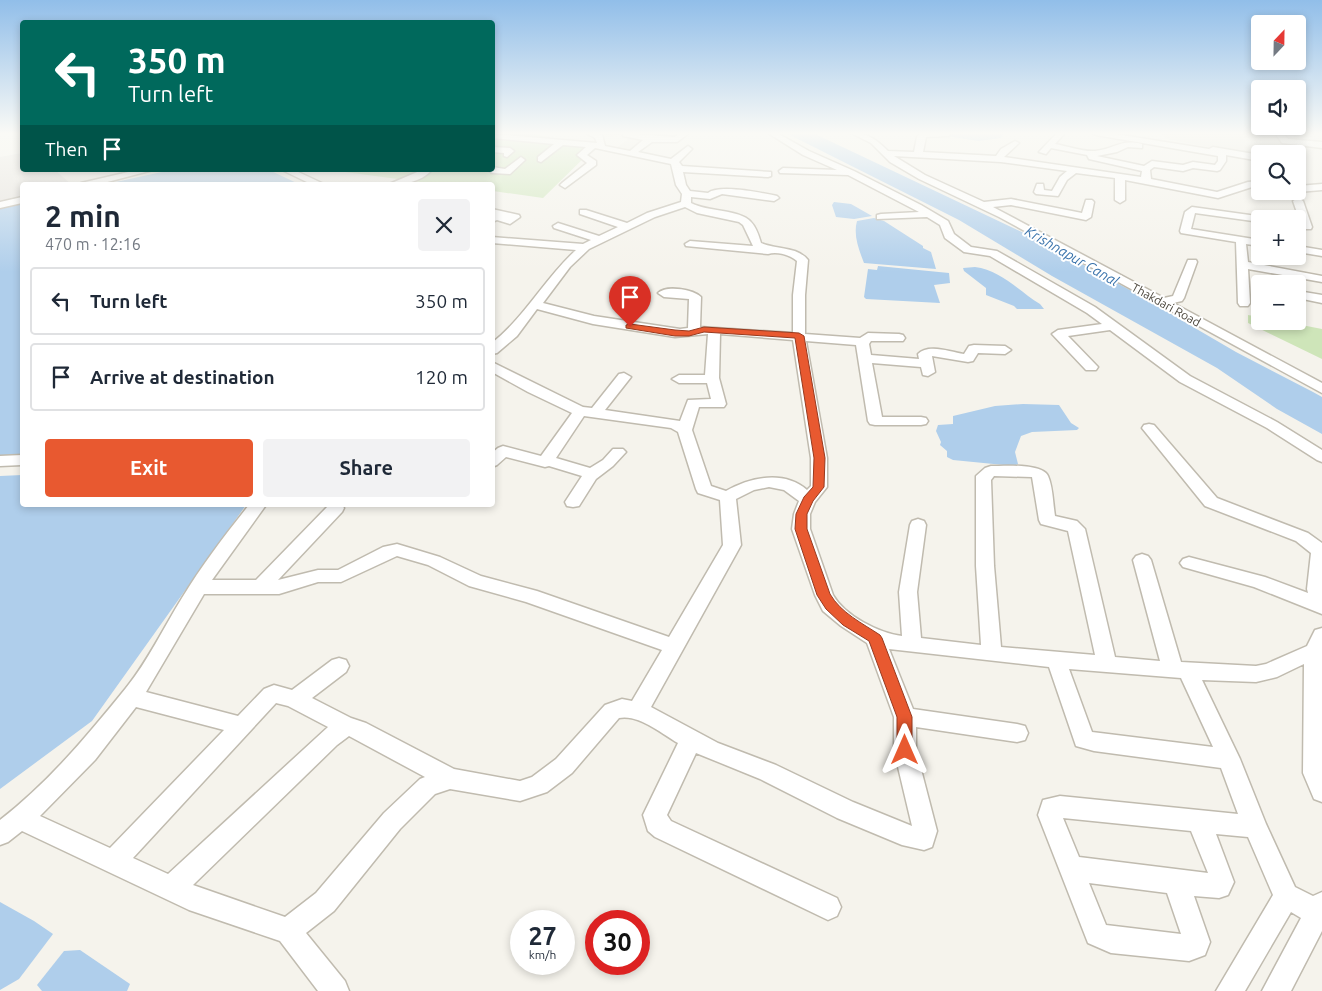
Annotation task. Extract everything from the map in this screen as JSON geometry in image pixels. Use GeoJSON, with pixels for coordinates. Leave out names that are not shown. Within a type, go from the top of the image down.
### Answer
{"type":"FeatureCollection","features":[{"type":"Feature","properties":{"kind":"street"},"geometry":{"type":"LineString","coordinates":[[565,185],[572,179]]}},
{"type":"Feature","properties":{"kind":"street"},"geometry":{"type":"LineString","coordinates":[[680,179],[686,199],[698,210],[744,221],[757,245],[770,251]]}},
{"type":"Feature","properties":{"kind":"street"},"geometry":{"type":"LineString","coordinates":[[863,179],[944,223],[949,236],[968,250],[993,253],[1066,295],[1185,379],[1272,425],[1322,457]]}},
{"type":"Feature","properties":{"kind":"street","name":"Thakdari Road"},"geometry":{"type":"LineString","coordinates":[[927,179],[984,205],[1322,389]]}},
{"type":"Feature","properties":{"kind":"street"},"geometry":{"type":"LineString","coordinates":[[1040,186],[1039,192],[1055,194],[1063,179]]}},
{"type":"Feature","properties":{"kind":"street"},"geometry":{"type":"LineString","coordinates":[[1120,179],[1120,200]]}},
{"type":"Feature","properties":{"kind":"street"},"geometry":{"type":"LineString","coordinates":[[1139,179],[1218,195],[1251,188]]}},
{"type":"Feature","properties":{"kind":"street"},"geometry":{"type":"LineString","coordinates":[[1234,181],[1251,186]]}},
{"type":"Feature","properties":{"kind":"street"},"geometry":{"type":"LineString","coordinates":[[1306,188],[1322,187]]}},
{"type":"Feature","properties":{"kind":"street"},"geometry":{"type":"LineString","coordinates":[[495,348],[513,333],[566,265],[585,247],[686,199],[710,196],[715,192],[722,191],[774,198]]}},
{"type":"Feature","properties":{"kind":"street"},"geometry":{"type":"LineString","coordinates":[[0,205],[20,200]]}},
{"type":"Feature","properties":{"kind":"street"},"geometry":{"type":"LineString","coordinates":[[1298,200],[1301,210]]}},
{"type":"Feature","properties":{"kind":"street"},"geometry":{"type":"LineString","coordinates":[[984,205],[1011,202],[1086,217],[1090,202]]}},
{"type":"Feature","properties":{"kind":"street"},"geometry":{"type":"LineString","coordinates":[[1251,218],[1200,210],[1190,212],[1186,231],[1251,242]]}},
{"type":"Feature","properties":{"kind":"street"},"geometry":{"type":"LineString","coordinates":[[583,212],[626,226]]}},
{"type":"Feature","properties":{"kind":"street"},"geometry":{"type":"LineString","coordinates":[[495,213],[515,217],[510,221],[495,218]]}},
{"type":"Feature","properties":{"kind":"street"},"geometry":{"type":"LineString","coordinates":[[881,217],[927,214]]}},
{"type":"Feature","properties":{"kind":"street"},"geometry":{"type":"LineString","coordinates":[[558,226],[600,240]]}},
{"type":"Feature","properties":{"kind":"street"},"geometry":{"type":"LineString","coordinates":[[495,240],[585,247]]}},
{"type":"Feature","properties":{"kind":"street"},"geometry":{"type":"LineString","coordinates":[[1241,240],[1243,265],[1248,286],[1244,303]]}},
{"type":"Feature","properties":{"kind":"street"},"geometry":{"type":"LineString","coordinates":[[690,244],[794,254],[803,260],[799,295],[799,336],[819,458],[819,487],[808,500],[802,514],[801,529],[824,595],[830,606],[848,621],[875,638],[912,644],[1056,660],[1256,674],[1270,671],[1318,643]]}},
{"type":"Feature","properties":{"kind":"street"},"geometry":{"type":"LineString","coordinates":[[1306,250],[1322,253]]}},
{"type":"Feature","properties":{"kind":"street"},"geometry":{"type":"LineString","coordinates":[[1162,302],[1178,298],[1192,262]]}},
{"type":"Feature","properties":{"kind":"street"},"geometry":{"type":"LineString","coordinates":[[1243,265],[1322,279]]}},
{"type":"Feature","properties":{"kind":"street"},"geometry":{"type":"LineString","coordinates":[[664,293],[689,294],[695,297],[694,332]]}},
{"type":"Feature","properties":{"kind":"street"},"geometry":{"type":"LineString","coordinates":[[1306,296],[1322,299]]}},
{"type":"Feature","properties":{"kind":"street"},"geometry":{"type":"LineString","coordinates":[[534,304],[614,324],[675,333],[714,330],[863,343]]}},
{"type":"Feature","properties":{"kind":"street"},"geometry":{"type":"LineString","coordinates":[[1091,367],[1058,334],[1112,326]]}},
{"type":"Feature","properties":{"kind":"street"},"geometry":{"type":"LineString","coordinates":[[714,330],[713,379],[719,404],[693,403],[685,430],[704,489],[728,497]]}},
{"type":"Feature","properties":{"kind":"street"},"geometry":{"type":"LineString","coordinates":[[899,338],[875,336],[865,338],[863,343],[875,421],[921,421]]}},
{"type":"Feature","properties":{"kind":"street"},"geometry":{"type":"LineString","coordinates":[[866,359],[927,368],[925,354],[929,352],[968,358],[974,349],[1005,350]]}},
{"type":"Feature","properties":{"kind":"street"},"geometry":{"type":"LineString","coordinates":[[495,368],[533,389],[587,412],[675,424],[685,430]]}},
{"type":"Feature","properties":{"kind":"street"},"geometry":{"type":"LineString","coordinates":[[546,460],[587,412],[624,376]]}},
{"type":"Feature","properties":{"kind":"street"},"geometry":{"type":"LineString","coordinates":[[679,379],[713,379]]}},
{"type":"Feature","properties":{"kind":"street"},"geometry":{"type":"LineString","coordinates":[[1149,428],[1211,502],[1317,541],[1320,553],[1316,589],[1321,606]]}},
{"type":"Feature","properties":{"kind":"street"},"geometry":{"type":"LineString","coordinates":[[495,459],[503,451],[586,471],[590,476]]}},
{"type":"Feature","properties":{"kind":"street"},"geometry":{"type":"LineString","coordinates":[[573,502],[590,476],[608,463],[618,452]]}},
{"type":"Feature","properties":{"kind":"street"},"geometry":{"type":"LineString","coordinates":[[0,461],[20,460]]}},
{"type":"Feature","properties":{"kind":"street"},"geometry":{"type":"LineString","coordinates":[[992,654],[982,516],[984,476],[991,471],[1032,472],[1037,473],[1041,477],[1046,518],[1050,521],[1071,525],[1076,529],[1107,663]]}},
{"type":"Feature","properties":{"kind":"street"},"geometry":{"type":"LineString","coordinates":[[728,497],[739,489],[766,482],[786,484],[799,489],[808,500]]}},
{"type":"Feature","properties":{"kind":"street"},"geometry":{"type":"LineString","coordinates":[[638,710],[732,545],[728,497]]}},
{"type":"Feature","properties":{"kind":"street"},"geometry":{"type":"LineString","coordinates":[[0,834],[21,819],[60,783],[132,697],[199,586],[257,507]]}},
{"type":"Feature","properties":{"kind":"street"},"geometry":{"type":"LineString","coordinates":[[262,586],[336,508]]}},
{"type":"Feature","properties":{"kind":"street"},"geometry":{"type":"LineString","coordinates":[[912,644],[908,592],[918,525]]}},
{"type":"Feature","properties":{"kind":"street"},"geometry":{"type":"LineString","coordinates":[[199,586],[283,586],[318,576],[341,576],[389,552],[397,550],[434,561],[475,582],[530,596],[674,646]]}},
{"type":"Feature","properties":{"kind":"street"},"geometry":{"type":"LineString","coordinates":[[1142,560],[1181,670],[1229,759],[1255,827],[1286,896],[1318,922],[1276,991]]}},
{"type":"Feature","properties":{"kind":"street"},"geometry":{"type":"LineString","coordinates":[[1189,563],[1259,582],[1321,606]]}},
{"type":"Feature","properties":{"kind":"street"},"geometry":{"type":"LineString","coordinates":[[113,862],[274,694],[294,699],[346,726],[358,730],[450,779],[520,791],[539,785],[564,766],[612,712],[622,708],[638,710],[710,750],[768,772],[846,810],[921,840],[924,839],[925,831],[905,750],[904,717],[875,638]]}},
{"type":"Feature","properties":{"kind":"street"},"geometry":{"type":"LineString","coordinates":[[1318,643],[1314,773],[1322,792]]}},
{"type":"Feature","properties":{"kind":"street"},"geometry":{"type":"LineString","coordinates":[[1056,660],[1084,739],[1094,742],[1229,759]]}},
{"type":"Feature","properties":{"kind":"street"},"geometry":{"type":"LineString","coordinates":[[294,699],[339,666]]}},
{"type":"Feature","properties":{"kind":"street"},"geometry":{"type":"LineString","coordinates":[[132,697],[242,726]]}},
{"type":"Feature","properties":{"kind":"street"},"geometry":{"type":"LineString","coordinates":[[904,717],[1016,733]]}},
{"type":"Feature","properties":{"kind":"street"},"geometry":{"type":"LineString","coordinates":[[172,888],[329,738],[346,726]]}},
{"type":"Feature","properties":{"kind":"street"},"geometry":{"type":"LineString","coordinates":[[691,740],[656,815],[656,823],[663,829],[828,907]]}},
{"type":"Feature","properties":{"kind":"street"},"geometry":{"type":"LineString","coordinates":[[288,931],[325,902],[392,821],[428,786],[450,779]]}},
{"type":"Feature","properties":{"kind":"street"},"geometry":{"type":"LineString","coordinates":[[1176,882],[1197,942],[1196,946],[1189,948],[1104,938],[1097,934],[1050,815],[1051,808],[1060,807],[1255,827]]}},
{"type":"Feature","properties":{"kind":"street"},"geometry":{"type":"LineString","coordinates":[[21,819],[198,901],[288,931],[335,991]]}},
{"type":"Feature","properties":{"kind":"street"},"geometry":{"type":"LineString","coordinates":[[1071,868],[1219,886],[1222,882],[1221,875],[1199,821]]}},
{"type":"Feature","properties":{"kind":"street"},"geometry":{"type":"LineString","coordinates":[[1230,991],[1286,896]]}},
{"type":"Feature","properties":{"kind":"shaded area"},"geometry":{"type":"Polygon","coordinates":[[[0,179],[65,179],[69,182],[20,182],[20,198],[0,203],[0,179]]]}},
{"type":"Feature","properties":{"kind":"green space"},"geometry":{"type":"Polygon","coordinates":[[[400,179],[562,179],[543,198],[495,191],[495,182],[420,182],[400,179]]]}},
{"type":"Feature","properties":{"kind":"green space"},"geometry":{"type":"Polygon","coordinates":[[[1248,315],[1251,316],[1251,324],[1248,323],[1248,315]]]}},
{"type":"Feature","properties":{"kind":"green space"},"geometry":{"type":"Polygon","coordinates":[[[1306,326],[1322,329],[1322,359],[1262,330],[1306,330],[1306,326]]]}},
{"type":"Feature","properties":{"kind":"water"},"geometry":{"type":"Polygon","coordinates":[[[128,179],[289,179],[295,182],[116,182],[128,179]]]}},
{"type":"Feature","properties":{"kind":"water"},"geometry":{"type":"Polygon","coordinates":[[[878,179],[911,179],[1026,234],[1128,289],[1236,352],[1322,397],[1322,434],[1277,409],[1217,368],[1052,276],[959,220],[878,179]]]}},
{"type":"Feature","properties":{"kind":"water"},"geometry":{"type":"Polygon","coordinates":[[[834,202],[851,204],[872,216],[854,219],[836,217],[832,205],[834,202]]]}},
{"type":"Feature","properties":{"kind":"water"},"geometry":{"type":"Polygon","coordinates":[[[20,203],[20,458],[0,459],[0,207],[20,203]]]}},
{"type":"Feature","properties":{"kind":"water"},"geometry":{"type":"Polygon","coordinates":[[[874,218],[884,221],[931,252],[936,269],[864,263],[856,237],[857,221],[874,218]]]}},
{"type":"Feature","properties":{"kind":"water"},"geometry":{"type":"Polygon","coordinates":[[[878,266],[949,273],[950,283],[934,285],[940,303],[866,299],[864,297],[868,269],[877,270],[878,266]]]}},
{"type":"Feature","properties":{"kind":"water"},"geometry":{"type":"Polygon","coordinates":[[[975,267],[993,272],[1002,277],[1040,304],[1044,309],[1017,309],[986,295],[986,288],[964,271],[963,268],[975,267]]]}},
{"type":"Feature","properties":{"kind":"water"},"geometry":{"type":"Polygon","coordinates":[[[1023,404],[1059,405],[1071,423],[1079,428],[1077,430],[1032,432],[1021,436],[1015,452],[1018,464],[1014,466],[953,460],[947,457],[947,451],[940,445],[941,442],[936,431],[938,425],[953,424],[953,416],[995,406],[1023,404]]]}},
{"type":"Feature","properties":{"kind":"water"},"geometry":{"type":"Polygon","coordinates":[[[20,475],[20,507],[245,507],[92,721],[0,789],[0,476],[20,475]]]}},
{"type":"Feature","properties":{"kind":"water"},"geometry":{"type":"Polygon","coordinates":[[[0,902],[53,934],[19,979],[0,990],[0,902]]]}},
{"type":"Feature","properties":{"kind":"water"},"geometry":{"type":"Polygon","coordinates":[[[80,950],[130,984],[127,991],[42,991],[37,985],[64,951],[80,950]]]}},
{"type":"Feature","properties":{"kind":"route"},"geometry":{"type":"LineString","coordinates":[[630,327],[675,333],[689,333],[704,329],[799,336],[819,458],[819,487],[808,500],[802,514],[801,529],[824,595],[830,606],[848,621],[875,638],[904,717],[905,750]]}},
{"type":"Feature","properties":{"kind":"water label","name":"Krishnapur Canal"},"geometry":{"type":"Point","coordinates":[1072,256]}}]}
